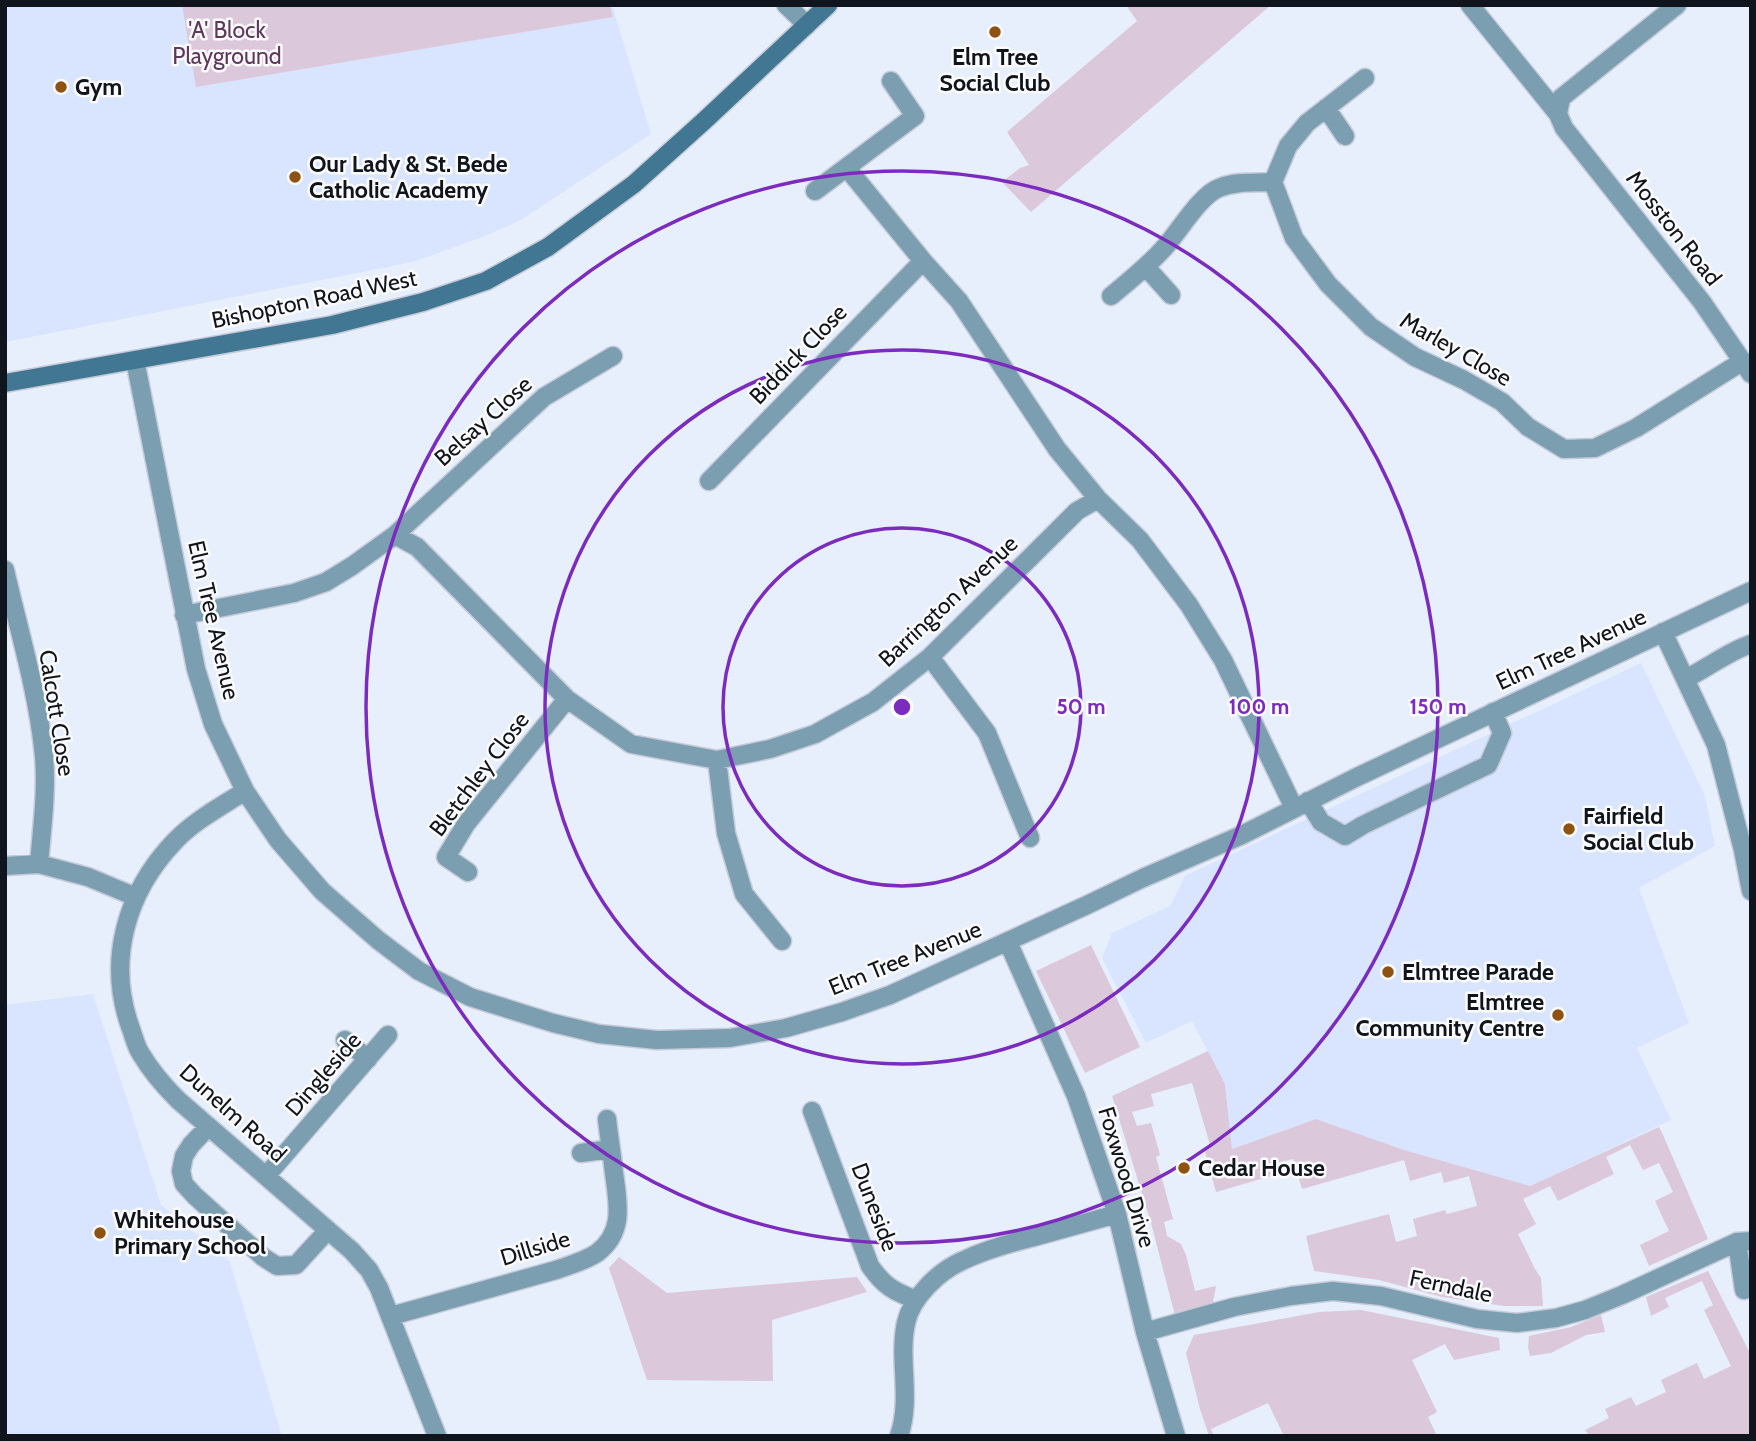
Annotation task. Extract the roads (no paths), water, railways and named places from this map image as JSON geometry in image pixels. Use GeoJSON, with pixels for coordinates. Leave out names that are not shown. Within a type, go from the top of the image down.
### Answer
{"type":"FeatureCollection","features":[{"type":"Feature","properties":{"kind":"street"},"geometry":{"type":"LineString","coordinates":[[786,5],[807,25]]}},
{"type":"Feature","properties":{"kind":"street","name":"Bishopton Road West"},"geometry":{"type":"LineString","coordinates":[[5,383],[332,325],[422,302],[486,281],[548,247],[634,184],[828,5]]}},
{"type":"Feature","properties":{"kind":"street","name":"Mosston Road"},"geometry":{"type":"LineString","coordinates":[[1470,5],[1560,106],[1564,128],[1702,302],[1747,368]]}},
{"type":"Feature","properties":{"kind":"street"},"geometry":{"type":"LineString","coordinates":[[1560,106],[1677,5]]}},
{"type":"Feature","properties":{"kind":"street"},"geometry":{"type":"LineString","coordinates":[[1111,296],[1146,267],[1181,229],[1198,204],[1216,188],[1273,182],[1288,146],[1307,123],[1365,78]]}},
{"type":"Feature","properties":{"kind":"street"},"geometry":{"type":"LineString","coordinates":[[815,191],[915,116],[891,81]]}},
{"type":"Feature","properties":{"kind":"street"},"geometry":{"type":"LineString","coordinates":[[1326,108],[1345,136]]}},
{"type":"Feature","properties":{"kind":"street"},"geometry":{"type":"LineString","coordinates":[[847,168],[923,261],[959,300],[1057,449],[1098,499],[1140,540],[1188,605],[1223,660],[1301,805],[1321,822],[1345,836],[1488,765],[1502,733],[1493,712]]}},
{"type":"Feature","properties":{"kind":"street","name":"Marley Close"},"geometry":{"type":"LineString","coordinates":[[1273,182],[1294,238],[1328,284],[1371,327],[1415,357],[1502,402],[1528,427],[1564,449],[1595,448],[1747,368]]}},
{"type":"Feature","properties":{"kind":"street","name":"Biddick Close"},"geometry":{"type":"LineString","coordinates":[[709,481],[923,261]]}},
{"type":"Feature","properties":{"kind":"street"},"geometry":{"type":"LineString","coordinates":[[1146,267],[1171,295]]}},
{"type":"Feature","properties":{"kind":"street","name":"Belsay Close"},"geometry":{"type":"LineString","coordinates":[[394,535],[544,397],[612,356]]}},
{"type":"Feature","properties":{"kind":"street","name":"Elm Tree Avenue"},"geometry":{"type":"LineString","coordinates":[[135,360],[196,669],[214,724],[245,791],[278,840],[322,891],[378,940],[419,971],[470,997],[553,1023],[599,1034],[657,1040],[730,1038],[786,1028],[890,995],[1242,835],[1493,712],[1751,591]]}},
{"type":"Feature","properties":{"kind":"street","name":"Barrington Avenue"},"geometry":{"type":"LineString","coordinates":[[394,535],[417,547],[567,699],[631,744],[717,760],[770,749],[815,734],[873,702],[930,657],[1077,511],[1098,499]]}},
{"type":"Feature","properties":{"kind":"street"},"geometry":{"type":"LineString","coordinates":[[184,615],[294,593],[326,582],[394,535]]}},
{"type":"Feature","properties":{"kind":"street","name":"Calcott Close"},"geometry":{"type":"LineString","coordinates":[[5,570],[37,707],[44,757],[44,811],[39,864]]}},
{"type":"Feature","properties":{"kind":"street"},"geometry":{"type":"LineString","coordinates":[[1663,632],[1716,745],[1747,849],[1751,891]]}},
{"type":"Feature","properties":{"kind":"street"},"geometry":{"type":"LineString","coordinates":[[1685,679],[1735,650],[1751,644]]}},
{"type":"Feature","properties":{"kind":"street"},"geometry":{"type":"LineString","coordinates":[[930,657],[987,733],[1030,838]]}},
{"type":"Feature","properties":{"kind":"street","name":"Bletchley Close"},"geometry":{"type":"LineString","coordinates":[[468,872],[446,857],[466,824],[567,699]]}},
{"type":"Feature","properties":{"kind":"street"},"geometry":{"type":"LineString","coordinates":[[717,760],[726,833],[744,894],[782,941]]}},
{"type":"Feature","properties":{"kind":"street","name":"Dunelm Road"},"geometry":{"type":"LineString","coordinates":[[245,791],[210,813],[177,839],[154,866],[136,897],[124,930],[119,971],[125,1013],[139,1052],[178,1100],[352,1251],[369,1270],[391,1316],[437,1436]]}},
{"type":"Feature","properties":{"kind":"street"},"geometry":{"type":"LineString","coordinates":[[5,866],[39,864],[88,877],[136,897]]}},
{"type":"Feature","properties":{"kind":"street","name":"Foxwood Drive"},"geometry":{"type":"LineString","coordinates":[[1008,942],[1076,1096],[1117,1214],[1145,1332],[1176,1436]]}},
{"type":"Feature","properties":{"kind":"street","name":"Dingleside"},"geometry":{"type":"LineString","coordinates":[[267,1176],[388,1035]]}},
{"type":"Feature","properties":{"kind":"street"},"geometry":{"type":"LineString","coordinates":[[345,1040],[369,1059]]}},
{"type":"Feature","properties":{"kind":"street","name":"Duneside"},"geometry":{"type":"LineString","coordinates":[[813,1111],[870,1266],[881,1281],[898,1293],[916,1300]]}},
{"type":"Feature","properties":{"kind":"street","name":"Dillside"},"geometry":{"type":"LineString","coordinates":[[391,1316],[556,1270],[597,1253],[610,1240],[617,1225],[619,1209],[607,1119]]}},
{"type":"Feature","properties":{"kind":"street"},"geometry":{"type":"LineString","coordinates":[[208,1127],[184,1156],[181,1171],[184,1184],[263,1258],[277,1266],[296,1265],[328,1230]]}},
{"type":"Feature","properties":{"kind":"street"},"geometry":{"type":"LineString","coordinates":[[581,1153],[611,1149]]}},
{"type":"Feature","properties":{"kind":"street"},"geometry":{"type":"LineString","coordinates":[[899,1436],[905,1399],[903,1348],[906,1321],[916,1300],[935,1280],[960,1261],[998,1247],[1117,1214]]}},
{"type":"Feature","properties":{"kind":"street","name":"Ferndale"},"geometry":{"type":"LineString","coordinates":[[1145,1332],[1234,1307],[1333,1291],[1381,1296],[1477,1319],[1517,1323],[1556,1318],[1586,1310],[1744,1241],[1744,1290]]}},
{"type":"Feature","properties":{"kind":"place","name":"Elm Tree Social Club"},"geometry":{"type":"Point","coordinates":[995,32]}},
{"type":"Feature","properties":{"kind":"place","name":"Gym"},"geometry":{"type":"Point","coordinates":[61,87]}},
{"type":"Feature","properties":{"kind":"place","name":"Our Lady & St. Bede Catholic Academy"},"geometry":{"type":"Point","coordinates":[295,177]}},
{"type":"Feature","properties":{"kind":"place","name":"Fairfield Social Club"},"geometry":{"type":"Point","coordinates":[1569,829]}},
{"type":"Feature","properties":{"kind":"place","name":"Elmtree Parade"},"geometry":{"type":"Point","coordinates":[1388,972]}},
{"type":"Feature","properties":{"kind":"place","name":"Elmtree Community Centre"},"geometry":{"type":"Point","coordinates":[1558,1015]}},
{"type":"Feature","properties":{"kind":"place","name":"Cedar House"},"geometry":{"type":"Point","coordinates":[1184,1168]}},
{"type":"Feature","properties":{"kind":"place","name":"Whitehouse Primary School"},"geometry":{"type":"Point","coordinates":[100,1233]}},
{"type":"Feature","properties":{"kind":"park label","name":"'A' Block Playground"},"geometry":{"type":"Point","coordinates":[227,43]}}]}
